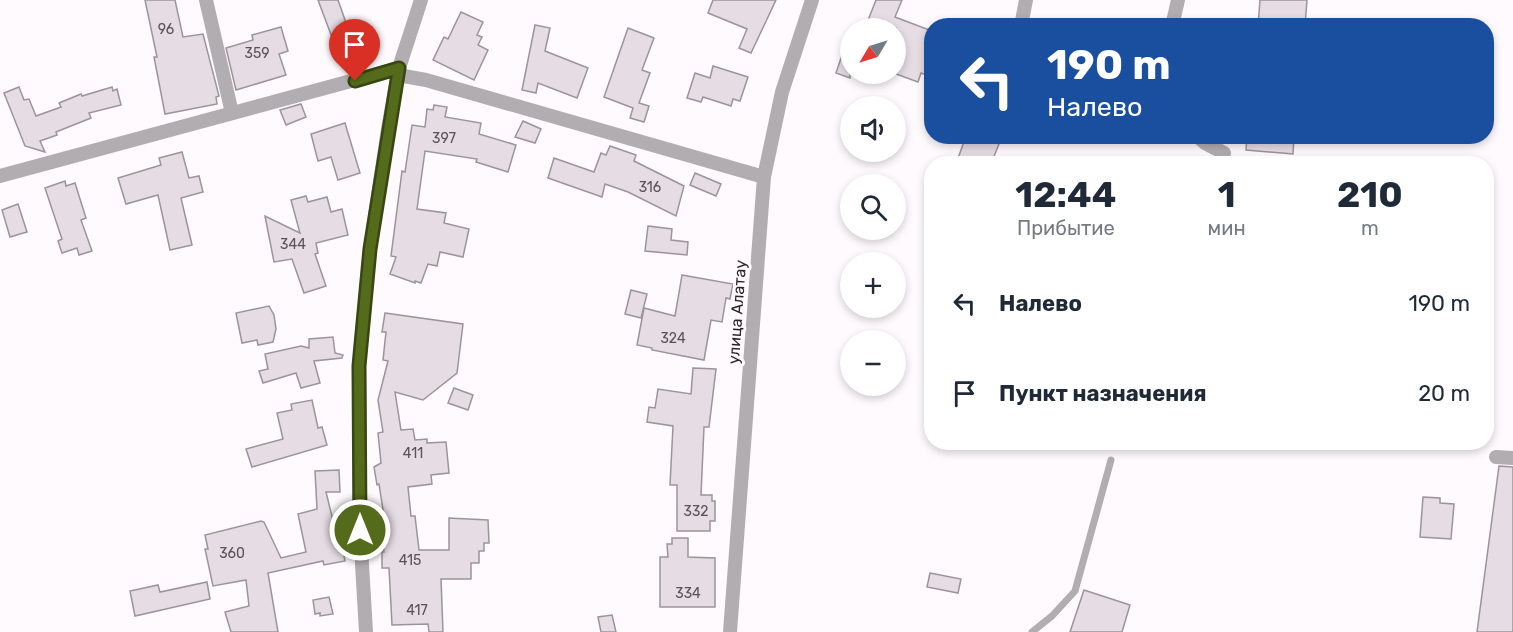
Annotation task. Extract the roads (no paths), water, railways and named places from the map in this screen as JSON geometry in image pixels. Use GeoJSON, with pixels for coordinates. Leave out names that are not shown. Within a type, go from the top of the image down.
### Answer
{"type":"FeatureCollection","features":[{"type":"Feature","properties":{"kind":"street"},"geometry":{"type":"LineString","coordinates":[[206,0],[232,113]]}},
{"type":"Feature","properties":{"kind":"street"},"geometry":{"type":"LineString","coordinates":[[366,632],[360,530],[359,366],[370,249],[398,72],[421,0]]}},
{"type":"Feature","properties":{"kind":"street","name":"улица Алатау"},"geometry":{"type":"LineString","coordinates":[[730,632],[764,177],[782,92],[812,0]]}},
{"type":"Feature","properties":{"kind":"street"},"geometry":{"type":"LineString","coordinates":[[1023,18],[1026,0]]}},
{"type":"Feature","properties":{"kind":"street"},"geometry":{"type":"LineString","coordinates":[[1175,18],[1178,0]]}},
{"type":"Feature","properties":{"kind":"street"},"geometry":{"type":"LineString","coordinates":[[0,176],[232,113],[398,72],[764,177]]}},
{"type":"Feature","properties":{"kind":"street"},"geometry":{"type":"LineString","coordinates":[[1205,144],[1224,153]]}},
{"type":"Feature","properties":{"kind":"street"},"geometry":{"type":"LineString","coordinates":[[1496,457],[1513,458]]}},
{"type":"Feature","properties":{"kind":"lane"},"geometry":{"type":"LineString","coordinates":[[1032,632],[1052,616],[1076,591],[1111,460]]}}]}
